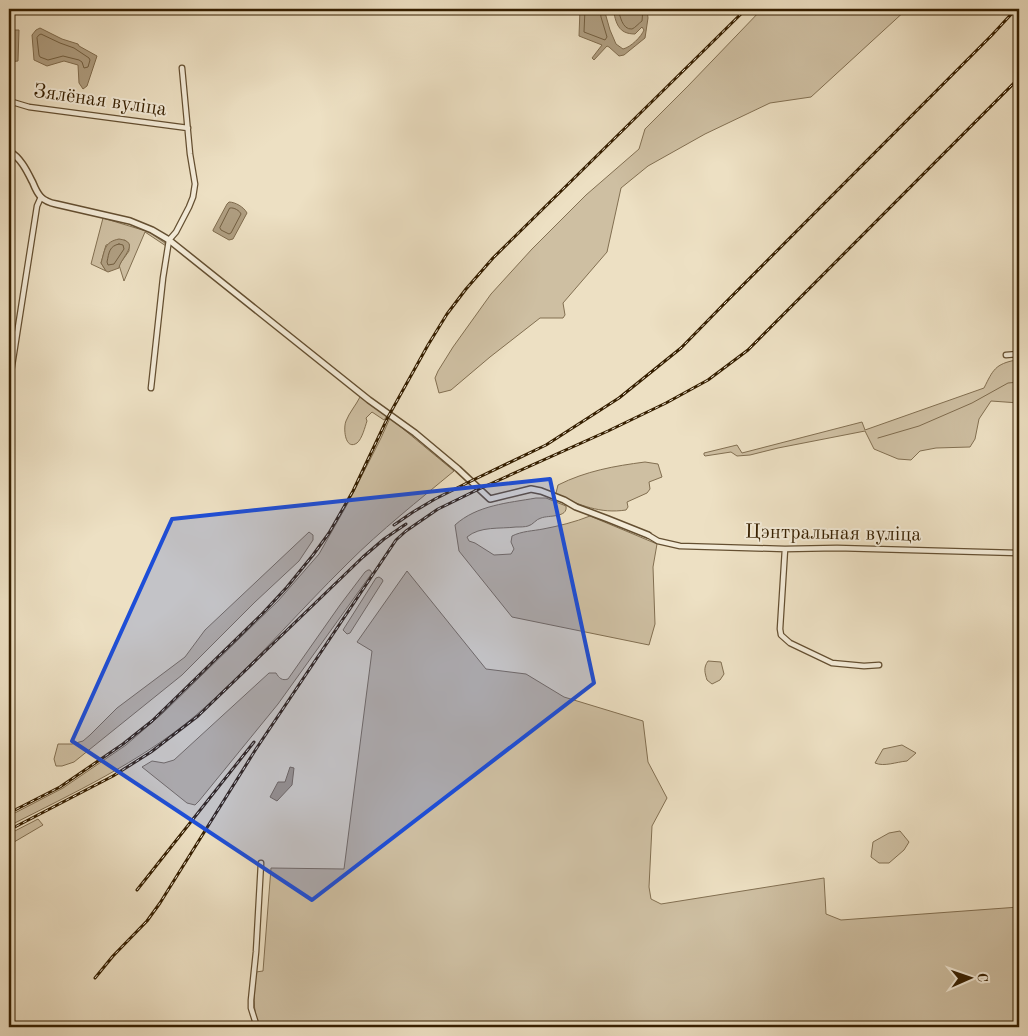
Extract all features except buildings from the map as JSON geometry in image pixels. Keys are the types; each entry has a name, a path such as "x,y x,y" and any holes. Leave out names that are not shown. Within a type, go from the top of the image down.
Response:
{"street":[{"path":"151,388 169,240 185,215 193,197 195,184 190,154 182,68"},
{"name":"Зялёная вуліца","path":"9,101 29,108 188,128"},
{"path":"9,151 22,163 41,197 56,204 130,221 169,240 369,400 415,433 490,499 531,489 536,490 648,535"},
{"path":"9,385 37,206 41,197"},
{"path":"1006,355 1019,354"},
{"name":"Цэнтральная вуліца","path":"648,535 680,546 1019,553"},
{"path":"785,549 781,635 790,643 832,663 864,666 879,665"},
{"path":"257,1027 251,1008 251,1000 261,863"}],"highlighted area":[{"path":"550,479 594,683 312,900 72,741 172,519"}],"shaded area":[{"path":"762,9 907,9 811,97 770,103 705,134 648,166 621,188 607,252 563,303 565,315 563,318 540,318 451,390 439,393 435,378 438,371 491,294 532,249 586,195 639,149 645,129"},
{"path":"103,218 149,232 165,243 166,246 145,232 124,281 119,265 129,251 129,244 125,240 106,245 101,263 106,271 91,264"},
{"path":"1019,360 1019,403 991,401 979,419 975,439 970,447 936,448 920,451 911,460 898,459 874,449 865,431 750,455 737,456 731,452 704,455 704,453 737,445 742,453 862,422 865,430 984,388 999,366"},
{"path":"360,397 387,416 384,420 372,412 366,418 367,421 360,439 353,445 347,441 345,424"},
{"path":"390,418 454,471 361,551 235,679 174,733 105,776 9,826 9,816 63,788 126,745 163,713 278,601 319,554 348,503"},
{"path":"645,462 658,464 662,477 649,482 650,489 647,493 627,502 628,507 626,510 607,511 590,508 556,493 558,485 579,476 611,467"},
{"path":"546,498 566,506 566,510 564,513 544,517 527,526 478,531 467,537 469,541 494,555 511,554 514,549 511,542 512,536 561,525 590,516 657,544 653,567 655,624 649,645 512,617 459,551 455,525 464,518 493,506"},
{"path":"309,532 313,535 313,540 299,561 182,675 74,762 56,766 54,759 58,744 72,744 83,741 117,708 185,657 205,630"},
{"path":"368,570 372,573 278,704 195,805 187,803 142,767 152,761 164,763 174,760 269,673 276,673 284,680 288,679 340,605"},
{"path":"407,571 486,669 526,674 564,697 643,721 648,762 667,798 652,826 649,887 651,899 661,904 824,878 826,914 841,920 1019,907 1019,1027 260,1027 255,1014 254,993 256,972 263,971 271,868 344,869 372,651 357,642"},
{"path":"379,577 383,581 350,633 347,634 343,630 376,578"},
{"path":"708,661 721,662 724,674 720,680 712,684 707,680 705,673 705,666"},
{"path":"902,745 916,753 907,761 886,764 875,763 883,749"},
{"path":"38,819 43,825 9,845 9,834"},
{"path":"900,831 909,842 904,850 889,863 879,863 871,857 873,842 889,833"}],"water":[{"path":"580,9 604,9 616,44 623,49 641,36 644,30 642,27 635,34 629,34 621,30 613,9 647,9 648,18 645,38 624,55 619,56 607,46 594,60 592,58 602,45 579,36"},
{"path":"40,28 62,39 78,44 97,56 87,86 83,89 79,83 78,65 64,61 47,66 34,60 32,35"},
{"path":"9,30 19,30 18,61 9,62"},
{"path":"229,202 239,205 247,213 233,239 229,240 213,230"},
{"path":"119,239 129,243 128,251 119,268 108,272 101,263 104,250 110,242"},
{"path":"290,767 294,768 292,785 277,801 270,797 278,782 285,782"}],"waterway":[{"path":"878,438 919,426 972,403 1008,383 1019,382"}],"railway":[{"path":"9,813 60,787 123,744 152,721 262,614 287,587 329,533 353,491 388,417 428,345 447,314 466,289 493,258 746,9"},
{"path":"394,525 435,499 546,445 619,398 681,348 1016,9"},
{"path":"95,978 113,956 147,921 160,903 256,749 396,540 438,509 608,431 708,380 748,350 1019,78"},
{"path":"9,830 113,776 151,752 198,716 363,557 406,524"},
{"path":"137,890 254,742"}]}
